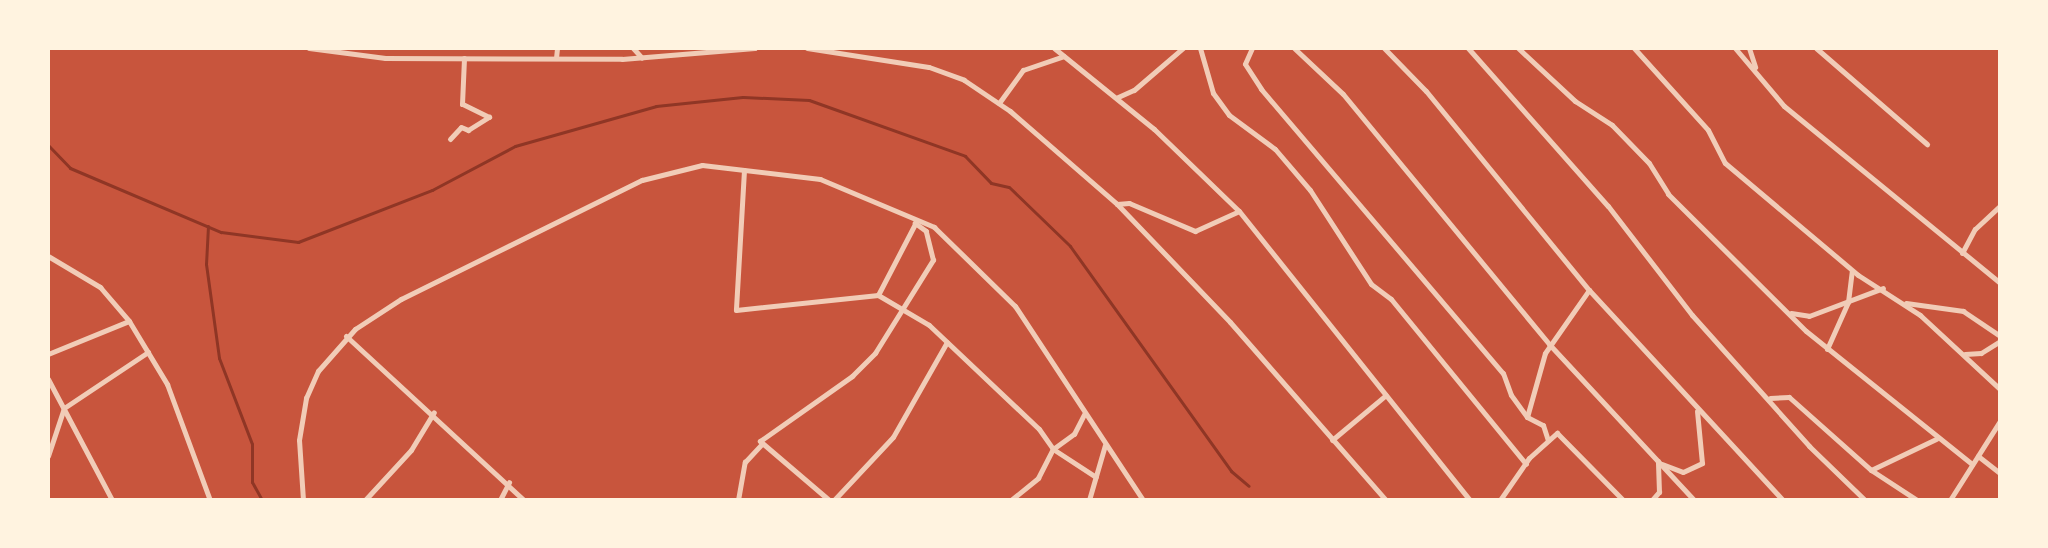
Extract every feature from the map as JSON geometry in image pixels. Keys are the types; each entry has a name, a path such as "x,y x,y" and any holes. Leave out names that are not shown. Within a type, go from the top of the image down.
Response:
{"street":[{"path":"309,48 464,58 642,58 755,48"},
{"path":"556,58 558,48"},
{"path":"633,48 642,58"},
{"path":"807,48 929,67 964,80 999,103 1117,204 1230,322 1386,500"},
{"path":"866,56 869,48"},
{"path":"1054,48 1118,97 1239,211 1470,500"},
{"path":"1118,97 1134,90 1183,48"},
{"path":"1200,48 1213,93 1229,115 1275,148 1310,190 1371,284 1391,299 1526,464"},
{"path":"1252,48 1245,64 1261,89 1503,373 1527,417 1544,425 1548,440"},
{"path":"1294,48 1343,93 1549,344 1694,500"},
{"path":"1384,48 1439,106 1589,290 1697,411 1783,500"},
{"path":"1468,48 1608,206 1692,315 1770,398 1809,446 1866,500"},
{"path":"1518,48 1575,101 1611,125 1650,164 1668,194 1827,349 1936,439 1972,464"},
{"path":"1634,48 1708,130 1725,163 1852,271 1905,303 1965,354 2000,389"},
{"path":"1735,48 1755,68 1784,106 2000,283"},
{"path":"1749,48 1755,68"},
{"path":"1816,48 1927,144"},
{"path":"999,103 1023,70 1064,56"},
{"path":"450,139 461,127 468,130 489,117 462,104 464,58"},
{"path":"303,500 299,440 306,398 318,371 346,336 401,298 642,180 702,165 820,179 916,220 996,283 1143,500"},
{"path":"744,170 736,310 878,295 905,309 947,342 1053,449 1096,477"},
{"path":"1117,204 1129,203 1196,231 1239,211"},
{"path":"1962,253 2000,206"},
{"path":"878,295 916,220"},
{"path":"829,500 760,440 865,365 905,309 933,260 926,231 916,220"},
{"path":"48,256 100,287 129,321 175,401 210,500"},
{"path":"1827,349 1848,302 1852,271"},
{"path":"1790,313 1809,315 1883,288"},
{"path":"1527,417 1549,344 1589,290"},
{"path":"1905,303 1963,311 2000,336"},
{"path":"48,354 129,321"},
{"path":"346,336 434,412 509,482 524,500"},
{"path":"1965,354 1982,353 2000,340"},
{"path":"834,500 893,437 947,342"},
{"path":"48,456 64,408 148,352"},
{"path":"48,378 112,500"},
{"path":"1332,440 1386,395"},
{"path":"1770,398 1789,397 1871,470 1917,500"},
{"path":"1659,463 1683,472 1702,463 1697,411"},
{"path":"365,500 411,450 434,412"},
{"path":"1011,500 1038,478 1053,449 1074,434 1084,414"},
{"path":"1950,500 2000,421"},
{"path":"1500,500 1526,464 1548,440 1560,434 1623,500"},
{"path":"1871,470 1936,439"},
{"path":"738,500 745,462 762,444"},
{"path":"1089,500 1105,445"},
{"path":"1978,456 2000,473"},
{"path":"1652,500 1659,492 1659,463"},
{"path":"500,500 509,482"}],"waterway":[{"path":"48,145 70,168 221,232 298,242 432,190 515,146 656,106 743,97 809,100 965,156 991,183 1009,187 1070,246 1231,471 1249,486"},
{"path":"208,226 206,264 219,358 252,444 252,482 262,500"}]}
